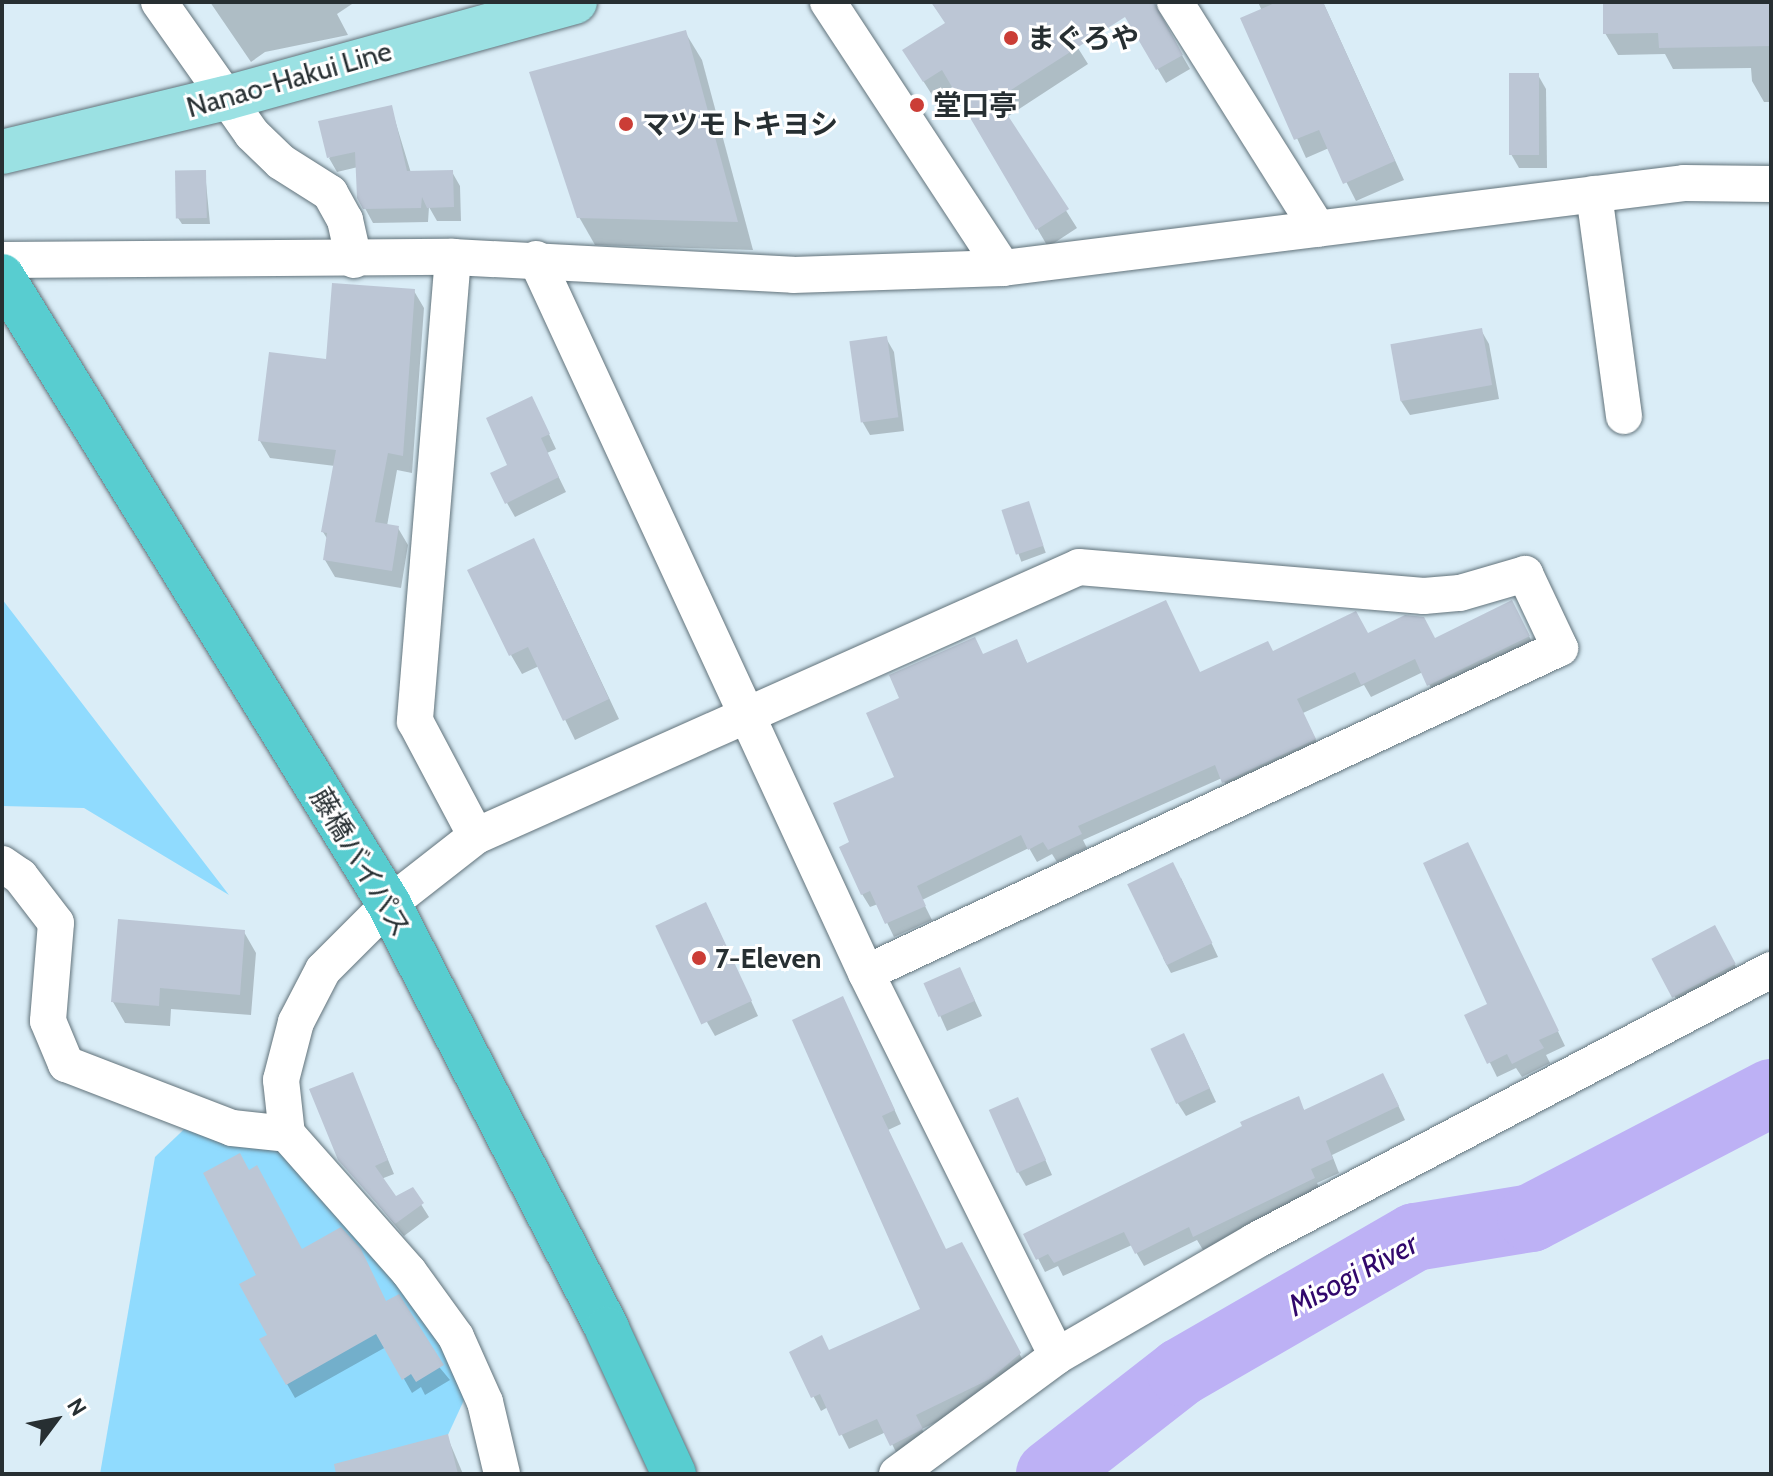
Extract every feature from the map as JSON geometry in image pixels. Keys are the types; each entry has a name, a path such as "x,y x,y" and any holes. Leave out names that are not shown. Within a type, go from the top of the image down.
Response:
{"highway":[{"name":"藤橋バイパス","path":"2,276 389,904 607,1329 674,1474"}],"main road":[{"name":"Nanao-Hakui Line","path":"2,152 226,98 575,2"}],"street":[{"path":"159,2 252,134 281,162 330,193 345,220 354,260"},
{"path":"828,2 1003,268"},
{"path":"1175,2 1318,229"},
{"path":"2,260 453,257 793,275 1003,268 1684,183 1771,184"},
{"path":"1594,194 1624,416"},
{"path":"453,257 415,721 476,836"},
{"path":"536,259 866,973 1057,1356"},
{"path":"502,1474 485,1402 456,1337 409,1272 287,1134 281,1080 296,1022 323,970 389,904 476,836 748,718 1079,567 1424,596 1460,593 1525,574 1560,648 866,973"},
{"path":"2,864 20,876 56,923 48,1021 66,1064 232,1128 287,1134"},
{"path":"897,1474 1057,1356 1255,1241 1771,970"}],"shaded area":[{"path":"2,599 229,895 84,808 2,806"},
{"path":"200,1114 261,1131 440,1310 464,1400 435,1463 425,1474 100,1474 155,1157"}],"building":[{"path":"931,2 1154,2 1183,55 1156,70 1125,17 997,99 1069,209 1036,230 942,70 923,82 902,50 945,23"},
{"path":"1277,2 1323,2 1395,161 1343,184 1319,130 1294,140 1240,18"},
{"path":"1603,2 1771,2 1771,46 1659,48 1658,33 1603,34"},
{"path":"686,30 738,222 577,218 529,72"},
{"path":"1509,73 1539,73 1539,155 1509,155"},
{"path":"392,105 407,171 453,170 454,207 427,208 422,197 421,208 363,209 357,198 355,152 327,158 318,121"},
{"path":"206,170 207,218 176,219 175,171"},
{"path":"332,283 415,289 403,456 388,453 375,522 399,526 392,571 323,560 327,533 321,532 336,450 258,441 269,352 326,359"},
{"path":"1482,328 1492,385 1400,401 1390,344"},
{"path":"887,336 898,417 861,422 849,341"},
{"path":"532,396 550,434 541,438 559,477 505,504 490,473 507,465 486,418"},
{"path":"1029,501 1044,546 1016,555 1001,510"},
{"path":"534,538 609,699 563,721 528,647 509,656 467,570"},
{"path":"1166,600 1200,672 1268,641 1273,651 1356,611 1368,633 1405,615 1424,617 1435,638 1512,600 1530,636 1427,686 1415,659 1361,685 1355,672 1297,699 1316,739 1222,783 1215,765 1078,826 1082,834 1048,850 1043,842 1028,850 1021,835 917,886 926,906 885,924 870,891 861,895 839,847 849,842 833,803 894,777 866,713 899,698 889,675 975,637 983,654 1017,639 1027,663"},
{"path":"1468,842 1559,1031 1539,1040 1544,1048 1512,1064 1507,1054 1487,1064 1464,1015 1487,1004 1423,863"},
{"path":"1173,862 1212,943 1167,965 1127,884"},
{"path":"706,902 752,1001 701,1024 655,926"},
{"path":"118,919 245,930 240,995 160,988 159,1006 111,1002"},
{"path":"1715,925 1736,964 1672,998 1651,959"},
{"path":"960,967 975,1001 939,1017 923,983"},
{"path":"843,996 895,1110 882,1116 946,1249 962,1242 1021,1353 990,1379 916,1415 923,1429 890,1446 877,1419 839,1436 820,1394 811,1398 789,1352 822,1335 829,1350 920,1309 792,1020"},
{"path":"1184,1033 1210,1088 1176,1104 1150,1049"},
{"path":"353,1072 388,1160 375,1166 396,1196 413,1187 424,1203 395,1224 338,1160 309,1089"},
{"path":"1383,1073 1399,1106 1326,1141 1333,1159 1311,1169 1315,1178 1193,1237 1189,1227 1135,1254 1124,1232 1054,1263 1048,1254 1036,1260 1023,1234 1242,1126 1240,1122 1299,1096 1304,1110"},
{"path":"1018,1097 1046,1160 1017,1173 989,1110"},
{"path":"240,1153 249,1170 257,1165 302,1249 341,1227 361,1249 386,1301 399,1294 444,1365 416,1382 411,1374 402,1380 376,1334 286,1385 259,1339 267,1335 239,1284 256,1275 203,1173"},
{"path":"448,1434 458,1474 336,1474 334,1464"}],"waterway":[{"name":"Misogi River","path":"1050,1474 1181,1372 1415,1237 1531,1218 1771,1093"}],"place":[{"name":"まぐろや","path":"1011,38"},
{"name":"堂口亭","path":"917,105"},
{"name":"マツモトキヨシ","path":"626,124"},
{"name":"7-Eleven","path":"699,958"}]}
